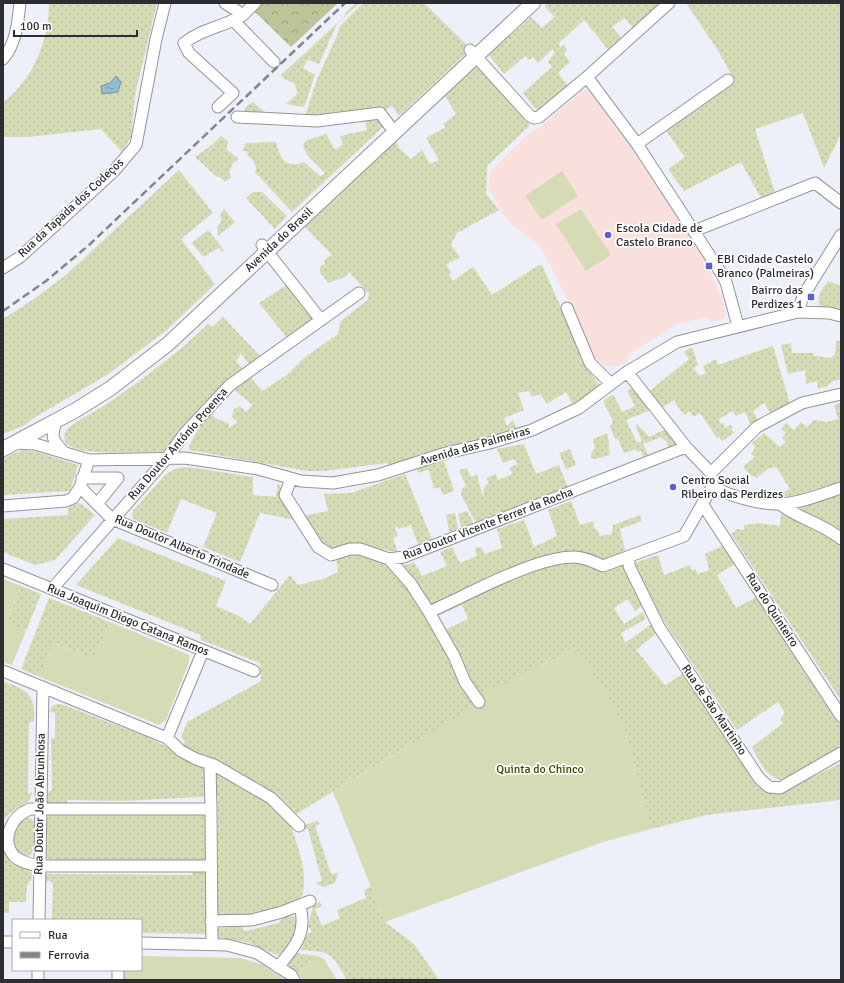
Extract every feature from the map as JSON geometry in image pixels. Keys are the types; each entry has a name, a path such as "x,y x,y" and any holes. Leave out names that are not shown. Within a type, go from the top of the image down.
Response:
{"main road":[{"name":"Avenida do Brasil","path":"32,435 163,338 264,248 472,53 520,3"},
{"name":"Avenida do Brasil","path":"7,444 32,435 111,388 168,344 389,125 472,53 533,3"}],"street":[{"path":"3,59 7,54 16,31 20,3"},
{"name":"Rua da Tapada dos Codeços","path":"3,268 20,257 114,171 136,145 156,39 165,3"},
{"path":"224,3 274,62"},
{"path":"218,107 233,93 189,53 184,43 194,35 238,18 255,3"},
{"path":"472,53 530,116 534,118 539,117 587,77 669,3"},
{"path":"587,77 637,144 726,282 738,326"},
{"path":"637,144 728,80"},
{"path":"237,117 317,121 380,113 389,125"},
{"path":"694,231 815,182 841,204"},
{"path":"798,312 803,296 841,235"},
{"path":"264,248 322,320"},
{"name":"Rua Doutor António Proença","path":"52,589 166,458 185,433 230,385 359,294"},
{"path":"567,308 590,363 611,384"},
{"name":"Avenida das Palmeiras","path":"32,435 65,453 89,460 185,458 258,469 291,479 333,483 378,475 446,453 490,443 532,430 579,408 626,372 677,342 798,312 829,313 841,316"},
{"path":"429,612 530,567 555,559 575,557 591,560 603,566 684,536 712,487 711,473 686,447 626,372"},
{"path":"711,473 757,427 802,404 841,394"},
{"path":"54,442 52,432 56,421"},
{"path":"32,435 42,435 54,442"},
{"name":"Avenida das Palmeiras","path":"54,442 65,453"},
{"name":"Rua Doutor Vicente Ferrer da Rocha","path":"291,479 285,495 318,547 331,555 350,549 360,549 389,559 404,557 686,447"},
{"path":"3,506 66,501 73,498 81,483 89,460"},
{"path":"81,483 118,478 97,504"},
{"name":"Rua Doutor Alberto Trindade","path":"81,483 97,504 112,519 272,585"},
{"path":"712,487 733,497 780,504 801,501 841,488"},
{"path":"780,504 792,514 811,520 841,539"},
{"name":"Rua do Quinteiro","path":"703,505 841,716"},
{"name":"Rua de São Martinho","path":"629,557 629,566 659,627 759,778 769,787 780,788 841,753"},
{"path":"389,559 411,584 429,612 454,656 465,682 479,702"},
{"name":"Rua Joaquim Diogo Catana Ramos","path":"3,570 254,671"},
{"path":"167,738 202,651"},
{"path":"3,671 167,738 182,751 196,759 210,764 271,798 299,826"},
{"name":"Rua Doutor João Abrunhosa","path":"39,919 43,687"},
{"path":"210,764 212,944"},
{"path":"210,866 39,866 21,861 14,856 6,846 6,831 20,812 30,809 211,810"},
{"path":"211,921 252,920 282,912 305,903 302,930 294,948 278,966"},
{"path":"142,943 227,945 257,953 291,975 294,980"}],"shaded area":[{"name":"Escola Cidade de Castelo Branco","path":"583,90 588,90 648,170 703,256 722,297 726,314 724,319 711,322 706,317 676,325 627,355 628,362 613,367 603,364 595,358 572,308 540,246 513,225 503,214 488,188 491,171 531,131 539,128"}],"green space":[{"path":"49,3 157,3 135,95 131,137 122,152 101,129 28,137 3,137 3,103 23,83 37,58 46,31"},
{"path":"261,3 338,3 291,47 253,10"},
{"path":"356,3 360,3 337,24 319,64 308,60 303,68 315,75 304,107 286,104 298,93 294,83 284,79 281,75 346,15 345,13"},
{"path":"363,3 424,3 466,44 465,54 399,116 392,106 380,113 304,120 316,82 338,33 339,27"},
{"path":"546,3 667,3 635,30 625,18 612,27 623,40 611,53 584,20 558,44 561,47 564,44 567,50 564,54 570,62 558,73 569,87 539,113 523,93 552,67 548,62 555,52 553,49 538,63 533,57 529,60 525,56 504,74 489,55 531,17 542,28 555,17 545,7"},
{"path":"686,3 841,3 841,134 824,168 803,113 755,129 775,193 761,198 741,162 684,191 668,169 685,157 666,131 714,98 733,78 719,52"},
{"path":"476,66 530,125 487,166 486,194 499,210 457,233 451,245 460,257 446,265 451,272 449,275 453,281 473,267 492,295 539,265 542,265 572,332 582,362 601,387 573,405 566,392 547,404 540,394 532,397 529,391 518,393 524,410 504,418 507,426 513,420 517,430 393,467 387,463 324,471 307,471 189,450 194,436 212,413 215,418 229,424 229,428 238,422 232,417 234,409 240,406 246,412 253,405 234,390 251,378 262,391 287,375 305,357 338,334 340,323 343,319 368,300 369,294 349,272 345,277 328,283 320,272 320,267 325,264 324,260 332,255 305,227 396,140 399,148 411,159 422,150 430,164 439,160 426,138 446,127 443,124 456,114 445,96"},
{"path":"253,102 266,114 248,114 244,108"},
{"path":"365,120 381,120 384,126 292,212 255,172 256,168 253,160 248,156 247,151 242,151 246,143 276,142 279,153 284,161 292,164 304,162 320,176 325,173 307,155 303,146 305,141 326,134 335,150 343,144 340,136 367,130"},
{"path":"221,136 228,141 226,149 238,158 237,162 234,161 229,172 231,178 225,182 220,177 217,177 195,157"},
{"path":"179,170 213,213 181,239 215,284 167,330 107,375 37,416 23,426 3,434 3,319 34,299 66,275"},
{"path":"562,171 578,196 542,220 525,196"},
{"path":"253,192 262,192 287,216 275,229 246,198"},
{"path":"224,209 235,222 218,236 217,228 222,220 220,216"},
{"path":"581,209 611,255 586,271 556,224"},
{"path":"208,230 224,250 222,252 219,248 203,257 192,243"},
{"path":"828,281 841,286 841,314 821,309 819,305 820,294"},
{"path":"288,284 316,319 288,339 259,303"},
{"path":"223,317 262,358 251,367 241,353 236,361 245,372 172,451 132,453 98,452 71,447 65,441 64,437 66,431 70,427 134,385 160,366 208,324 213,327"},
{"path":"836,341 841,341 841,383 840,380 834,381 828,386 818,389 817,381 806,384 805,370 788,374 781,345 791,343 792,353 813,353 814,356 831,358 835,354"},
{"path":"773,346 791,407 772,415 764,403 753,411 759,422 752,428 745,412 736,416 732,411 718,420 721,424 723,423 725,428 731,425 733,428 731,429 734,433 722,441 719,437 717,438 700,413 694,417 689,411 685,415 674,400 661,408 647,393 689,359 684,352 692,347 698,365 693,368 700,376 706,373 703,366 716,359 718,365"},
{"path":"633,388 651,410 626,420 637,442 642,442 636,426 637,424 649,437 666,429 674,442 679,444 669,454 667,442 661,437 646,443 643,442 649,458 645,460 641,451 637,452 636,449 624,453 618,439 615,439 610,427 613,421 603,401 613,394 622,412 635,406 627,391"},
{"path":"841,402 841,537 779,501 782,493 790,489 776,467 767,469 757,478 750,475 743,467 755,457 751,454 755,448 752,443 764,433 780,447 786,442 782,438 786,433 781,429 786,423 794,430 801,422 807,427 814,420 827,422 838,419 834,406"},
{"path":"607,433 610,455 596,459 591,458 591,453 595,449 593,439"},
{"path":"524,444 536,474 559,465 569,490 493,519 491,515 489,515 490,520 477,525 461,495 462,488 466,486 459,470 467,468 471,477 477,474 483,498 484,488 489,483 486,478 496,474 498,480 513,474 509,468 518,464 514,459 503,463 497,449"},
{"path":"570,449 576,465 566,469 559,453"},
{"path":"22,450 34,451 78,465 70,491 3,495 3,458"},
{"path":"444,461 454,491 443,495 440,487 434,489 429,470 418,473 416,468"},
{"path":"188,467 253,477 253,495 276,497 278,483 300,521 260,513 240,562 203,547 217,513 181,499 167,533 135,520 132,516 133,511 166,474 177,468"},
{"path":"405,474 433,542 419,547 411,525 399,529 397,526 395,527 398,536 393,538 398,553 383,549 381,553 332,552 328,550 303,516 328,511 324,494 351,493"},
{"path":"571,501 580,525 593,521 595,530 598,530 599,536 612,534 613,525 640,515 642,521 620,529 626,554 647,603 635,611 628,599 614,608 624,624 643,612 646,619 621,633 625,643 653,623 657,633 636,650 665,685 688,671 769,787 789,789 841,763 841,800 706,815 651,829 626,734 612,702 575,647 558,659 543,664 481,708 413,743 289,819 303,867 304,886 302,896 282,907 263,913 221,918 218,913 218,796 122,801 67,800 67,807 46,804 46,796 52,789 51,738 55,739 55,713 49,711 53,705 60,704 72,708 150,738 178,753 185,742 181,737 187,722 261,681 260,663 201,640 200,635 76,585 118,538 226,581 216,606 239,616 250,624 290,575 298,585 323,579 338,572 336,557 356,551 382,561 394,569 414,562 422,576 447,566 440,552 452,547 460,563 477,556 475,548 481,547 485,554 502,548 497,529 524,520 534,547 557,536 548,510","holes":["462,605 468,619 441,632 433,618"]},
{"path":"80,503 95,515 55,560 35,565 3,552 3,519 68,515 68,508"},
{"path":"467,511 475,526 462,531 458,514"},
{"path":"789,512 841,542 841,700 731,534 737,529 744,530 744,525 759,523 780,526 781,513"},
{"path":"455,513 459,533 450,535 446,515"},
{"path":"725,545 737,563 717,575 736,608 758,596 805,673 841,722 841,748 780,780 770,775 766,771 752,747 783,723 780,720 785,713 778,702 737,730 649,599 634,563 658,555 664,575 690,565 691,570 695,569 698,574 709,570 705,554"},
{"path":"3,579 21,586 6,623 26,631 12,665 3,662"},
{"path":"21,586 41,594 26,631 6,623"},
{"path":"49,598 110,622 94,659 54,643 40,677 21,669"},
{"path":"110,622 189,655 189,662 166,720 159,725 40,677 53,643 94,659"},
{"name":"Quinta do Chinco","path":"576,647 612,702 626,734 651,829 603,842 385,922 333,792 479,703 487,691 512,680 533,668 558,659"},
{"path":"3,681 18,687 28,694 33,704 34,721 29,723 28,794 32,792 31,797 25,804 10,813 3,822"},
{"path":"48,815 206,815 207,862 55,862 49,860 46,856"},
{"path":"25,817 34,821 34,851 27,857 18,852 14,846 14,828"},
{"path":"317,821 320,824 315,826 331,874 338,873 335,883 323,887 315,883 322,881 308,829 302,831 305,825"},
{"path":"4,852 12,863 33,873 31,880 27,885 26,902 9,902 9,913 3,913"},
{"path":"192,870 205,870 207,872 209,934 142,933 142,919 52,919 53,884 49,880 46,883 45,874 193,875"},
{"path":"371,887 385,922 414,944 439,980 347,980 338,964 330,956 325,953 301,950 307,934 311,933 311,929 308,927 313,905 320,902 322,906 315,909 322,926 340,918 337,910 366,898 364,890"},
{"path":"292,915 296,920 296,930 288,945 280,954 277,955 247,942 218,938 216,930 219,928 242,926 243,930 246,931 279,923 283,916"},
{"path":"294,953 318,956 297,973 287,964"},
{"path":"142,956 240,958 263,965 285,980 124,980 124,971 142,971"},
{"path":"318,956 324,959 337,980 303,980 297,973"}],"water":[{"path":"116,76 121,82 118,92 102,94 101,86 110,83"}],"railway":[{"path":"3,311 46,281 89,245 345,3"}],"place":[{"name":"Escola Cidade de Castelo Branco","path":"608,235"},
{"name":"EBI Cidade Castelo Branco (Palmeiras)","path":"709,266"},
{"name":"Bairro das Perdizes 1","path":"811,297"},
{"name":"Centro Social Ribeiro das Perdizes","path":"673,487"}]}
